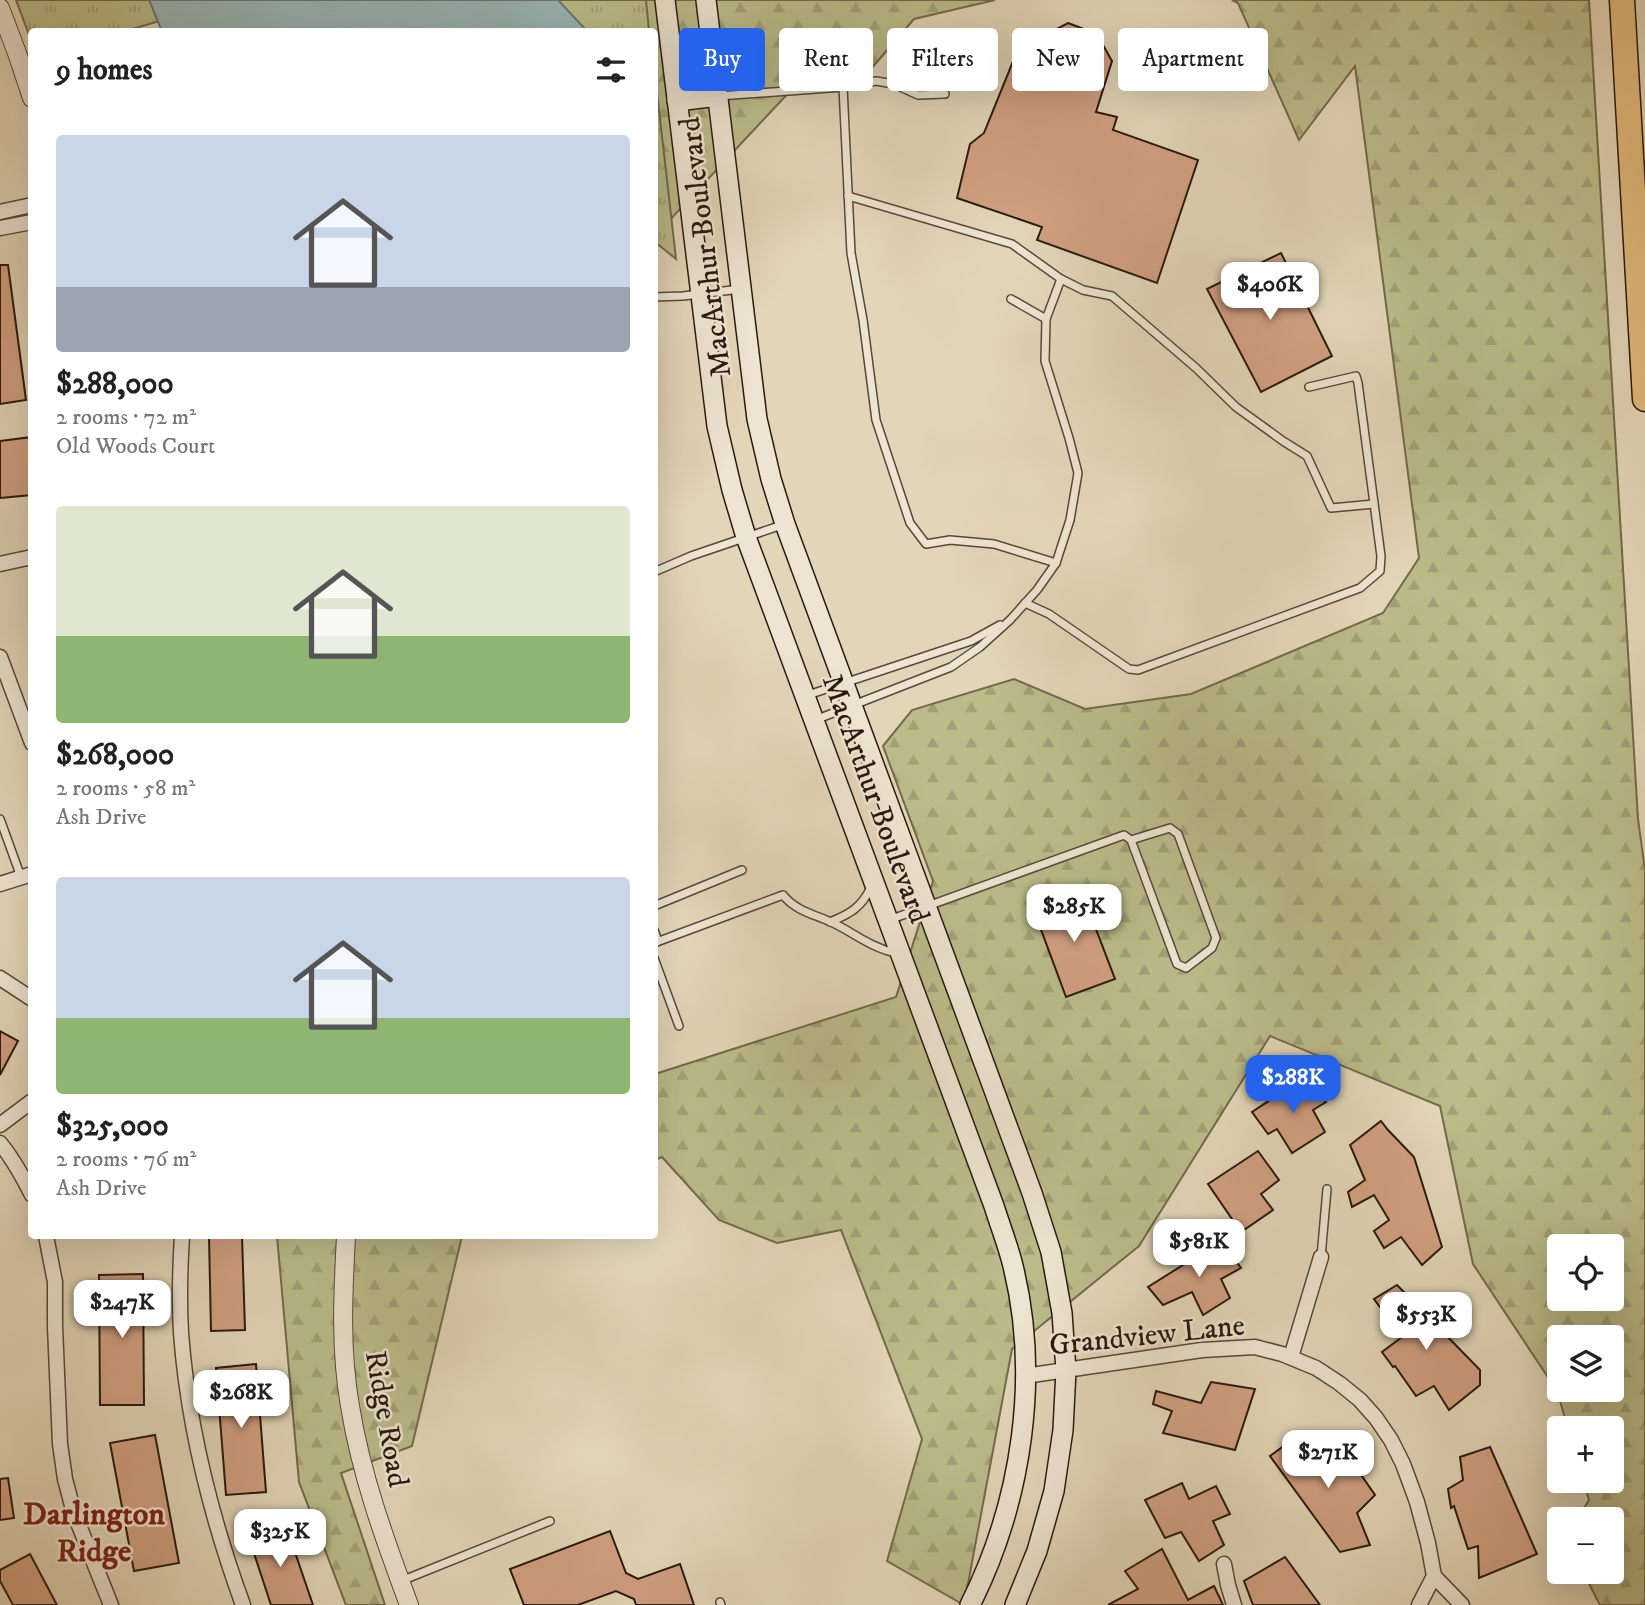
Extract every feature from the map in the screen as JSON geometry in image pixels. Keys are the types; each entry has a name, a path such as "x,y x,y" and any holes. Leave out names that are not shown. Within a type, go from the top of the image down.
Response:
{"highway":[{"path":"1622,0 1645,399"}],"main road":[{"name":"MacArthur Boulevard","path":"665,0 717,426 732,490 746,537 994,1206 1012,1262 1022,1321 1025,1376 1022,1431 1014,1482 998,1538 970,1605"},
{"name":"MacArthur Boulevard","path":"706,0 757,419 771,479 785,524 1027,1180 1051,1252 1062,1313 1066,1370 1063,1430 1054,1491 1037,1551 1015,1605"},
{"path":"677,101 718,96"}],"street":[{"path":"0,8 28,86"},
{"path":"0,212 28,206"},
{"path":"0,228 28,223"},
{"path":"0,564 28,558"},
{"path":"0,657 28,732"},
{"path":"0,884 27,875"},
{"path":"0,978 28,996"},
{"path":"0,1125 28,1104"},
{"path":"0,1143 28,1187"},
{"path":"47,1239 55,1282 59,1431 65,1479 74,1513 111,1605"},
{"path":"182,1239 181,1331 195,1441 209,1500 243,1605"},
{"name":"Ridge Road","path":"346,1239 344,1350 349,1404 373,1505 409,1605"},
{"path":"1291,1357 1321,1257"},
{"name":"Grandview Lane","path":"1025,1376 1202,1350 1255,1348 1291,1357 1316,1368 1339,1382 1368,1409 1391,1440 1417,1502 1434,1576"},
{"path":"1224,1564 1234,1605"},
{"path":"1419,1605 1434,1576 1462,1605"}],"lane":[{"path":"873,82 894,84 918,95 945,94"},
{"path":"718,96 787,91"},
{"path":"843,91 851,253 876,419 910,523 926,544 950,540 994,544 1056,563"},
{"path":"848,196 1012,244 1061,279 1083,290 1112,296 1196,368 1236,407 1307,456 1331,508 1374,504"},
{"path":"814,720 951,667 980,647 1010,620 1056,563 1070,520 1078,473 1045,361 1046,320 1061,279"},
{"path":"658,297 741,289"},
{"path":"1011,299 1046,320"},
{"path":"1025,603 1049,614 1129,669 1138,670 1360,587 1380,571 1381,556 1358,383 1356,376 1309,387"},
{"path":"658,570 691,556 785,524"},
{"path":"805,696 971,641 1010,620"},
{"path":"0,819 27,875"},
{"path":"888,920 1124,835 1131,840 1177,964 1186,968 1212,948 1216,938 1178,834 1170,828 1131,840"},
{"path":"658,904 742,870"},
{"path":"830,922 851,913 867,896 873,881"},
{"path":"658,942 783,895 789,903 811,916 830,922 872,945 900,954"},
{"path":"658,969 679,1026"},
{"path":"1321,1257 1327,1189"},
{"path":"400,1581 550,1521"}],"green space":[{"path":"16,0 646,0 649,28 344,28 179,15 136,28 28,28 28,32"},
{"path":"558,0 995,0 914,19 906,28 887,28 887,50 873,67 873,28 779,28 779,91 790,91 668,222 658,222 658,28 584,28"},
{"path":"1232,0 1589,0 1638,819 1645,870 1645,1605 1600,1605 1589,1584 1624,1584 1624,1507 1585,1507 1589,1500 1587,1493 1624,1493 1624,1416 1564,1416 1560,1402 1624,1402 1624,1325 1547,1325 1547,1376 1473,1264 1440,1106 1270,1036 1139,1246 1012,1349 964,1605 887,1561 922,1439 841,1230 777,1243 719,1220 662,1157 658,1159 658,1073 896,997 933,881 883,746 912,710 1014,679 1085,709 1191,694 1383,613 1419,558 1355,66 1299,140 1268,70 1268,28 1249,28 1238,3"},
{"path":"658,101 676,259 658,244"},
{"path":"277,1239 461,1239 412,1446 341,1473 385,1605 346,1605 299,1482"}],"water":[{"path":"149,0 558,0 584,28 161,28"}],"building":[{"path":"1068,23 1081,28 1058,28"},
{"path":"1104,47 1112,61 1104,86"},
{"path":"1012,64 1012,91 1103,91 1096,112 1117,117 1113,130 1198,160 1157,283 1037,240 1042,227 957,198 970,144 984,133"},
{"path":"1281,253 1332,356 1261,392 1207,289"},
{"path":"0,265 8,265 26,400 0,404"},
{"path":"28,438 28,495 0,498 0,441"},
{"path":"1081,890 1115,979 1066,997 1033,908"},
{"path":"0,1031 18,1041 0,1075"},
{"path":"1305,1077 1326,1102 1313,1110 1325,1132 1292,1153 1277,1129 1268,1134 1252,1112"},
{"path":"1381,1121 1414,1157 1442,1247 1422,1265 1401,1237 1384,1248 1374,1231 1389,1220 1374,1195 1352,1207 1348,1192 1365,1180 1350,1145"},
{"path":"1258,1151 1279,1180 1261,1194 1273,1210 1241,1232 1208,1184"},
{"path":"209,1239 242,1239 245,1330 211,1331"},
{"path":"1221,1241 1241,1268 1221,1279 1230,1298 1203,1315 1192,1292 1163,1305 1148,1287"},
{"path":"143,1274 144,1405 100,1405 99,1275"},
{"path":"1397,1285 1480,1370 1480,1385 1449,1410 1434,1386 1416,1396 1382,1352 1402,1337 1374,1299"},
{"path":"256,1364 266,1492 226,1495 216,1368"},
{"path":"1211,1382 1255,1389 1235,1450 1163,1433 1172,1411 1153,1404 1156,1391 1201,1403"},
{"path":"155,1435 179,1563 134,1571 110,1443"},
{"path":"1299,1435 1317,1456 1339,1443 1375,1495 1357,1513 1370,1545 1340,1552 1270,1456"},
{"path":"1490,1447 1537,1554 1479,1578 1478,1546 1468,1549 1454,1506 1451,1508 1448,1489 1463,1480 1460,1457"},
{"path":"8,1478 14,1518 0,1520 0,1479"},
{"path":"1182,1483 1189,1499 1216,1486 1230,1514 1213,1521 1224,1545 1199,1561 1181,1532 1165,1538 1145,1500"},
{"path":"286,1526 313,1605 271,1605 249,1538"},
{"path":"610,1531 626,1573 638,1579 680,1564 694,1605 636,1605 634,1599 616,1591 578,1605 524,1605 510,1569"},
{"path":"1162,1549 1188,1600 1214,1586 1223,1605 1108,1605 1138,1589 1125,1571"},
{"path":"30,1554 57,1605 13,1605 0,1581 0,1570"},
{"path":"1285,1557 1320,1605 1253,1605 1244,1581"}],"district":[{"name":"Darlington Ridge","path":"94,1534"}]}
